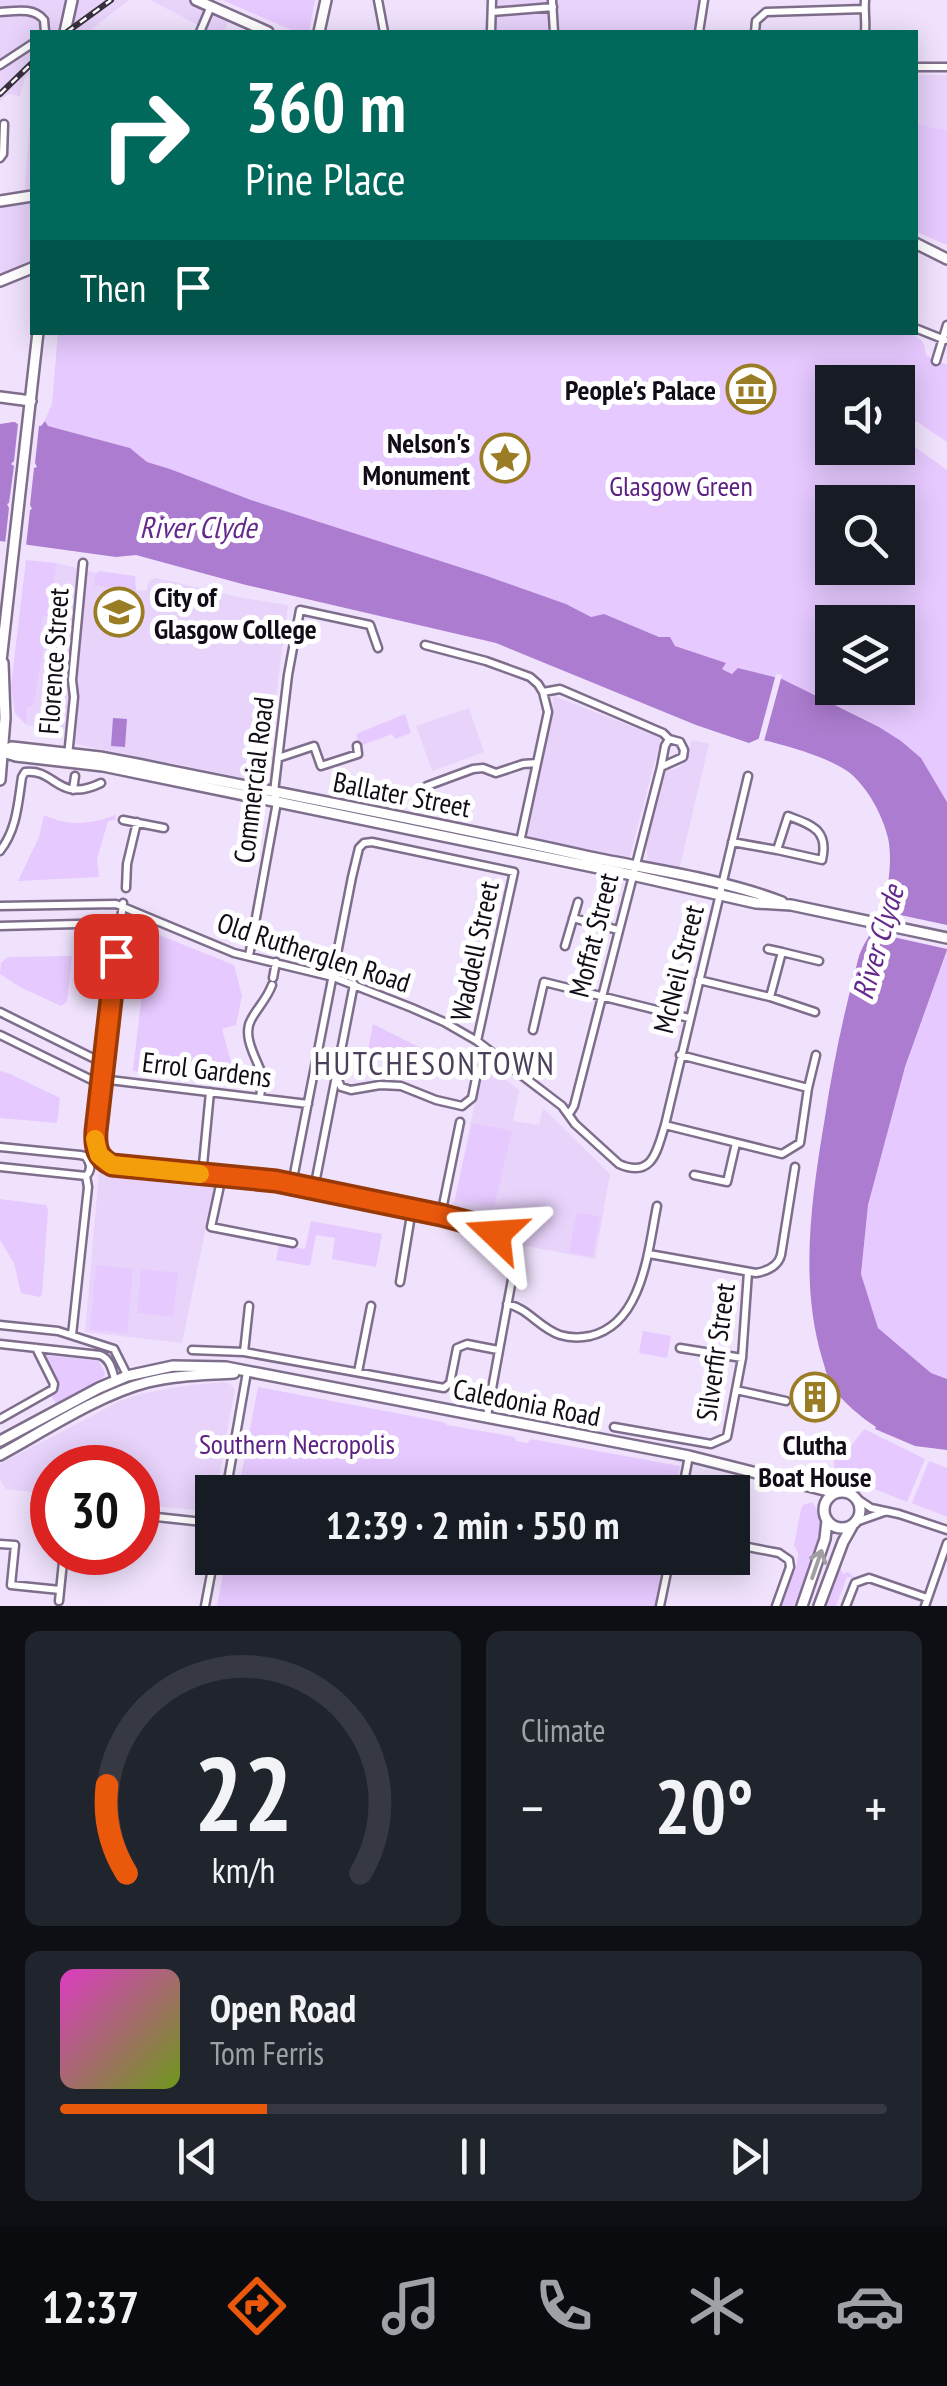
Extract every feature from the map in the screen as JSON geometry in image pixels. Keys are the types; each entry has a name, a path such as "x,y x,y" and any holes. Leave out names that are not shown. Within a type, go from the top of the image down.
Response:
{"main road":[{"path":"65,30 72,0"},
{"path":"196,0 264,30"},
{"path":"320,30 326,0"},
{"path":"0,201 30,196"},
{"path":"918,244 947,259"},
{"path":"1,277 30,269"},
{"path":"0,670 38,335"},
{"path":"0,397 32,401"},
{"path":"0,780 5,718 2,656"},
{"name":"Ballater Street","path":"1,751 16,756 68,757 275,797 633,870 720,889 756,902 862,918 947,938"},
{"name":"Caledonia Road","path":"0,1441 115,1380 173,1366 202,1364 688,1456 836,1493"},
{"name":"Caledonia Road","path":"0,1454 132,1387 175,1377 247,1372"},
{"path":"798,1483 836,1527 855,1523"},
{"path":"802,1606 825,1538 827,1500 836,1493 848,1493 856,1498 860,1511 843,1542 820,1606"}],"street":[{"path":"378,0 384,30"},
{"path":"491,30 492,0"},
{"path":"699,30 704,0"},
{"path":"492,12 552,4 554,30"},
{"path":"756,30 756,20 766,12 865,4 865,30"},
{"path":"201,30 211,6"},
{"path":"0,12 38,14 44,20 45,30"},
{"path":"0,65 30,45"},
{"path":"918,67 947,66"},
{"path":"0,158 2,124 14,125"},
{"path":"936,362 947,325"},
{"path":"918,329 944,340"},
{"name":"Florence Street","path":"68,757 83,564"},
{"name":"Commercial Road","path":"250,956 300,610 370,625 378,648"},
{"path":"425,644 530,677 543,692 548,712 519,846"},
{"path":"543,692 560,689 669,740"},
{"name":"Moffat Street","path":"569,1114 665,746 669,740 680,742 682,757 662,767"},
{"path":"278,758 314,746 321,766 358,754 357,746"},
{"path":"427,786 473,769 496,773 537,762"},
{"path":"0,851 10,838 25,772 38,772 72,790 101,784"},
{"path":"72,790 75,776"},
{"name":"McNeil Street","path":"642,1167 654,1157 665,1125 748,776"},
{"path":"732,842 822,860 822,835 810,824 788,816 777,850"},
{"path":"123,820 164,828"},
{"path":"126,888 136,822"},
{"name":"Waddell Street","path":"333,977 355,863 364,843 514,872 477,1041"},
{"path":"564,946 578,902"},
{"path":"123,904 100,1081 95,1140 99,1155 112,1165 314,1188 486,1228 502,1240 514,1263 487,1416"},
{"name":"Old Rutherglen Road","path":"0,906 123,904 234,952 354,984 444,1022 477,1041 562,1106 619,1164 642,1167"},
{"path":"573,918 618,930"},
{"name":"Old Rutherglen Road","path":"0,926 160,922"},
{"path":"768,949 819,961"},
{"path":"770,997 782,952"},
{"path":"260,1098 262,1078 248,1031 268,994 276,962"},
{"path":"292,1184 333,977"},
{"path":"700,980 815,1012"},
{"path":"533,1030 544,982 689,1018"},
{"path":"314,1188 354,984"},
{"name":"Errol Gardens","path":"0,1012 103,1063"},
{"name":"Errol Gardens","path":"0,1035 100,1081 308,1104"},
{"path":"336,1075 341,1087 351,1090 401,1086 462,1106 472,1098 476,1073 492,1053"},
{"path":"680,1055 808,1088"},
{"path":"665,1125 782,1154 800,1143 816,1055"},
{"path":"202,1175 210,1092"},
{"path":"441,1215 460,1122"},
{"path":"694,1175 728,1182 736,1143"},
{"path":"0,1147 88,1159 72,1336"},
{"path":"0,1167 86,1176"},
{"path":"648,1254 748,1272 772,1268 780,1261 795,1167"},
{"path":"222,1176 211,1227 293,1243"},
{"path":"507,1304 523,1309 538,1324 563,1336 578,1338 610,1328 631,1304 648,1254 657,1206"},
{"path":"400,1282 412,1209"},
{"name":"Silverfir Street","path":"614,1426 711,1444 726,1437 742,1358 748,1272"},
{"path":"244,1352 249,1306"},
{"path":"358,1372 371,1306"},
{"path":"0,1325 58,1331 114,1349 132,1387"},
{"path":"0,1344 106,1357 120,1392"},
{"path":"192,1350 244,1352 444,1388 450,1383 458,1348 467,1344 498,1350"},
{"path":"0,1419 52,1390 54,1384 36,1348"},
{"path":"680,1348 742,1358"},
{"path":"229,1475 247,1372"},
{"path":"736,1390 786,1401"},
{"path":"685,1475 688,1456"},
{"path":"856,1498 871,1508 947,1530"},
{"path":"855,1523 885,1512"},
{"path":"160,1517 195,1521"},
{"path":"0,1544 15,1545 11,1586 60,1590"},
{"path":"846,1606 854,1583 869,1578 926,1602 947,1545"},
{"path":"750,1547 779,1553 790,1560 776,1606"},
{"path":"58,1601 62,1575"},
{"path":"205,1606 211,1575"},
{"path":"660,1606 666,1575"}],"shaded area":[{"path":"0,0 129,0 91,30 30,30 30,73 20,96 8,94 0,102"},
{"path":"150,0 191,0 231,16 225,30 201,30"},
{"path":"487,0 699,0 694,30 485,30"},
{"path":"918,75 947,75 947,130 918,125"},
{"path":"30,122 30,269 4,279 0,270 0,201 24,197"},
{"path":"56,563 97,573 95,586 146,591 149,581 156,578 288,605 265,782 75,744 61,729 26,725 44,644 40,644 43,615 50,615"},
{"path":"554,696 661,738 629,859 526,836"},
{"path":"469,708 484,752 432,771 416,726"},
{"path":"692,740 709,744 679,870 648,863 646,843 662,778 686,760"},
{"path":"491,1068 519,1090 513,1121 539,1125 543,1108 610,1174 595,1259 521,1245 502,1217 450,1206 455,1199 479,1083"},
{"path":"99,1172 215,1184 182,1343 85,1332"},
{"path":"223,1382 235,1389 219,1475 195,1475 195,1510 160,1506 160,1445 36,1445 120,1401 190,1385"},
{"path":"30,1448 30,1492 6,1489 0,1479 0,1464"}],"green space":[{"path":"222,0 315,0 309,30 291,30"},
{"path":"918,125 947,130 947,245 918,232"},
{"name":"Glasgow Green","path":"58,335 912,335 923,344 926,355 947,364 947,442 915,424 915,365 815,365 815,465 915,465 915,447 947,470 947,802 921,758 829,705 915,705 915,605 815,605 815,697 793,684 739,668 733,674 722,669 725,663 675,646 670,637 659,637 604,615 590,617 566,604 484,575 147,462 130,448 48,426 45,420 52,404"},
{"path":"26,560 56,566 50,615 43,616 40,643 44,644 26,725 15,713 11,686"},
{"path":"99,571 135,576 136,590 94,586"},
{"path":"405,714 411,733 395,739 392,734 360,746 356,734"},
{"path":"44,815 80,823 116,815 115,820 108,821 97,859 99,877 18,881 39,837"},
{"path":"149,931 234,965 242,996 236,1025 222,1029 237,1083 133,1071"},
{"path":"947,951 947,1379 931,1373 878,1328 861,1274 868,1205 905,1067"},
{"path":"72,956 67,1002 61,1006 0,974 1,963 8,957"},
{"path":"373,1024 449,1062 444,1074 411,1060 391,1057 362,1061 367,1055"},
{"path":"0,1071 60,1098 57,1123 0,1118"},
{"path":"472,1123 512,1131 494,1207 455,1199"},
{"path":"0,1199 46,1205 40,1297 21,1293 14,1263 0,1240"},
{"path":"577,1212 600,1217 592,1257 569,1252"},
{"path":"311,1221 382,1234 376,1267 332,1259 335,1238 316,1235 310,1266 276,1260 279,1245 305,1249"},
{"path":"96,1265 133,1269 127,1333 90,1330"},
{"path":"141,1269 178,1273 173,1317 137,1313"},
{"path":"643,1331 671,1336 667,1358 639,1353"},
{"path":"46,1355 99,1361 105,1373 103,1378 56,1403 51,1396 59,1384 44,1359"},
{"name":"Southern Necropolis","path":"258,1387 515,1437 516,1441 527,1443 531,1439 680,1466 678,1475 241,1475"},
{"path":"864,1429 925,1459 907,1502 850,1479 834,1467 834,1455 846,1453"},
{"path":"929,1461 947,1468 947,1517 912,1503"},
{"path":"812,1502 821,1526 814,1567 799,1606 782,1606 797,1563 794,1545 801,1509"},
{"path":"840,1567 843,1574 848,1572 855,1578 847,1577 836,1606 824,1606"},
{"path":"223,1575 661,1575 655,1606 217,1606"}],"water":[{"name":"River Clyde","path":"45,421 48,426 130,448 147,462 251,500 484,575 591,617 604,614 659,637 670,637 675,646 726,663 722,669 732,674 738,668 782,679 815,695 815,705 835,705 879,727 921,758 947,802 947,950 905,1067 868,1205 861,1274 878,1328 931,1373 947,1379 947,1450 915,1446 875,1429 858,1414 832,1386 815,1328 809,1268 820,1147 858,960 882,912 890,868 888,838 882,821 857,779 819,757 758,739 749,743 696,725 496,643 246,585 136,555 116,557 0,541 0,424 41,426"},
{"path":"113,718 127,719 125,747 111,746"}],"pier":[{"path":"16,420 42,422 28,550 2,546 14,466 11,464"},
{"path":"776,674 782,675 763,745 757,745"},
{"path":"877,910 947,925 947,949 866,931"}],"railway":[{"path":"70,30 111,0"},
{"path":"0,94 30,65"}],"slow traffic":[{"path":"95,1139 99,1155 112,1165 200,1174"}],"place":[{"name":"People's Palace","path":"751,389"},
{"name":"Nelson's Monument","path":"505,458"},
{"name":"City of Glasgow College","path":"119,612"},
{"name":"Clutha Boat House","path":"815,1397"}],"district":[{"name":"HUTCHESONTOWN","path":"435,1063"}],"route":[{"path":"116,956 96,1131 96,1147 103,1160 112,1165 276,1181 441,1215 496,1234"}]}
